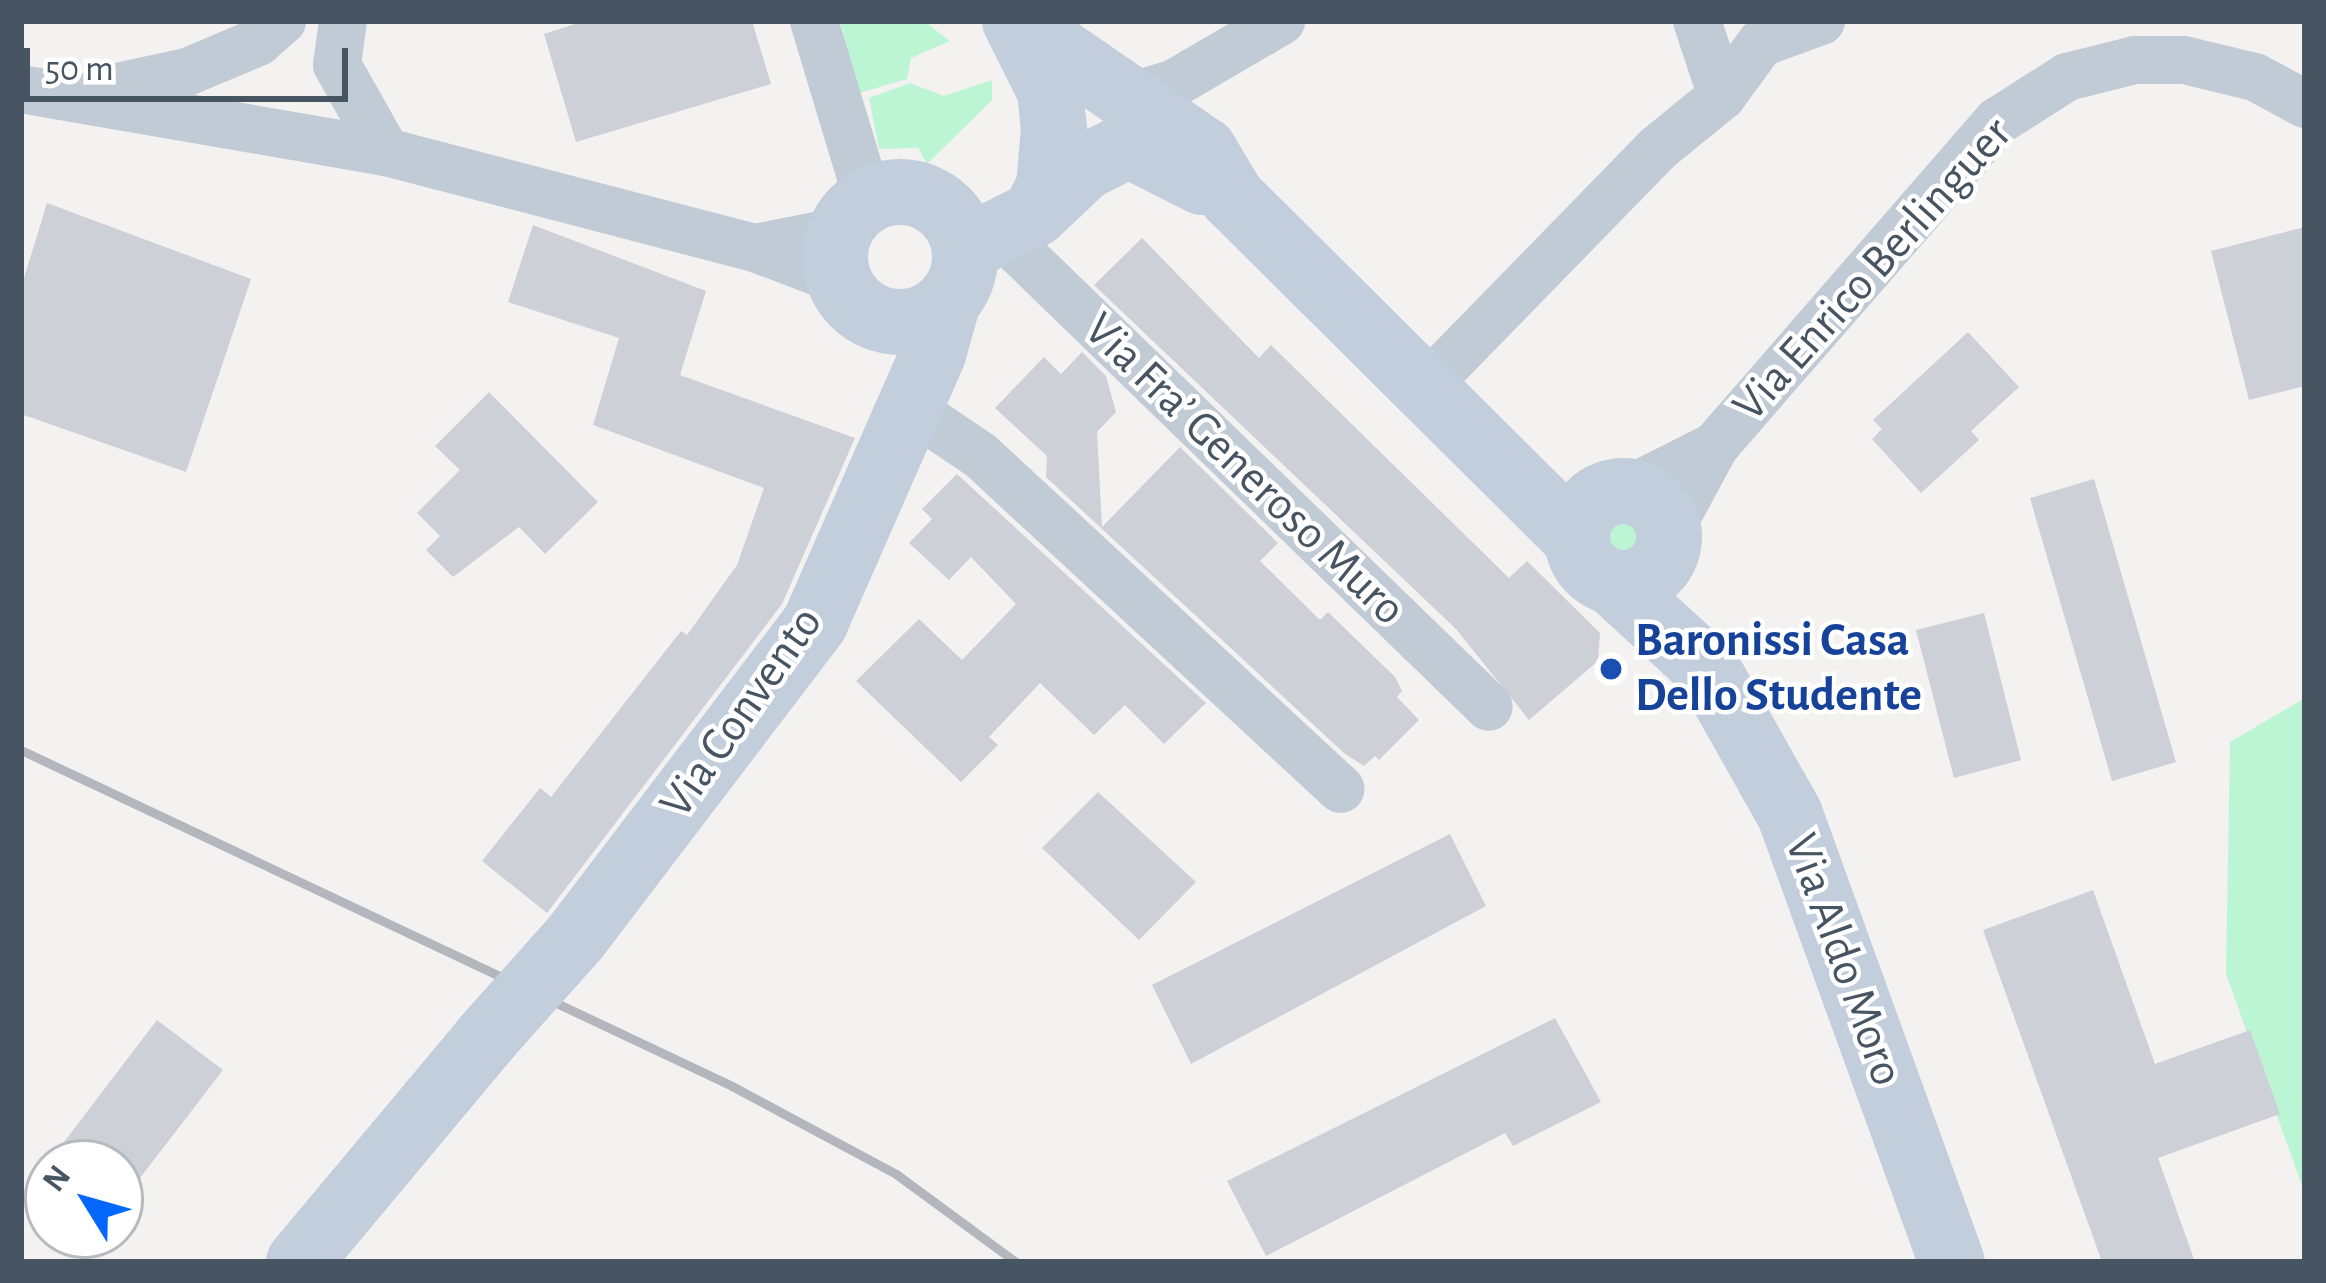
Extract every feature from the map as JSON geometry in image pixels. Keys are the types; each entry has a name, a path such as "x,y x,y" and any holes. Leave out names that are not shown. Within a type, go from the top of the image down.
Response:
{"street":[{"path":"76,96 188,72 258,42 282,21"},
{"path":"343,21 337,65 386,152"},
{"path":"814,21 857,257 907,406 981,456 1341,789"},
{"path":"1016,21 1134,96 1204,150 1232,197 1496,456 1627,530"},
{"name":"Via Convento","path":"857,257 908,322 1049,185 1054,128 1050,91 1016,21"},
{"path":"1134,96 1175,83 1281,21"},
{"path":"1697,21 1722,97"},
{"path":"1426,386 1658,149 1722,97 1761,43 1821,21"},
{"name":"Via Enrico Berlinguer","path":"1627,530 1715,446 1998,121 2067,77 2135,60 2184,60 2254,77 2305,104"},
{"path":"21,89 386,152 755,248 857,257"},
{"name":"Via Convento","path":"299,1262 576,937 815,623 907,406 986,249 1085,166 1129,145 1232,197"},
{"path":"857,257 910,192 929,198 986,249"},
{"name":"Via Fra’ Generoso Muro","path":"986,249 1489,706"},
{"name":"Via Aldo Moro","path":"1627,530 1790,815 1952,1262"}],"green space":[{"path":"840,21 924,21 950,41 911,58 907,79 859,93"},
{"path":"992,80 992,100 927,164 918,148 879,149 869,98 910,83 944,96"},
{"path":"1615,515 1635,515 1649,529 1649,549 1635,563 1615,563 1601,549 1601,529"},
{"path":"2305,698 2305,1194 2226,974 2230,742"}],"building":[{"path":"584,21 752,21 771,84 576,142 544,34"},
{"path":"47,203 251,279 186,472 21,414 21,288"},
{"path":"533,225 706,291 680,375 855,438 782,604 547,913 482,861 540,788 551,797 681,631 687,635 737,565 764,488 593,425 619,338 508,302"},
{"path":"2305,227 2305,386 2249,400 2211,251"},
{"path":"1142,238 1259,358 1271,345 1509,578 1527,561 1600,633 1598,661 1529,720 1456,629 1094,285"},
{"path":"1968,332 2019,387 1971,431 1979,440 1921,493 1872,439 1882,429 1873,420"},
{"path":"1082,352 1106,376 1116,412 1097,432 1102,527 1180,447 1278,543 1260,561 1320,620 1328,612 1395,677 1402,691 1397,697 1419,720 1379,760 1375,756 1364,766 1344,753 1046,477 1047,456 995,408 1044,357 1061,374"},
{"path":"489,392 598,502 545,554 519,527 453,577 426,550 440,536 417,513 460,470 435,446"},
{"path":"957,474 1206,703 1164,744 1125,705 1094,735 1040,683 989,737 998,745 961,782 856,681 919,619 962,660 1016,604 971,557 949,580 909,543 932,519 922,509"},
{"path":"2094,479 2176,762 2112,781 2030,498"},
{"path":"1984,613 2021,760 1954,778 1916,630"},
{"path":"1098,792 1196,882 1139,940 1042,848"},
{"path":"1450,834 1486,906 1191,1064 1152,985"},
{"path":"2093,890 2155,1064 2250,1030 2280,1114 2158,1158 2195,1262 2102,1262 1983,930"},
{"path":"1555,1018 1601,1102 1513,1146 1505,1133 1266,1256 1227,1181"},
{"path":"157,1020 223,1070 144,1173 144,1139 66,1139"}],"railway":[{"path":"21,750 732,1086 896,1174 1016,1262"}],"place":[{"name":"Baronissi Casa Dello Studente","path":"1611,669"}]}
